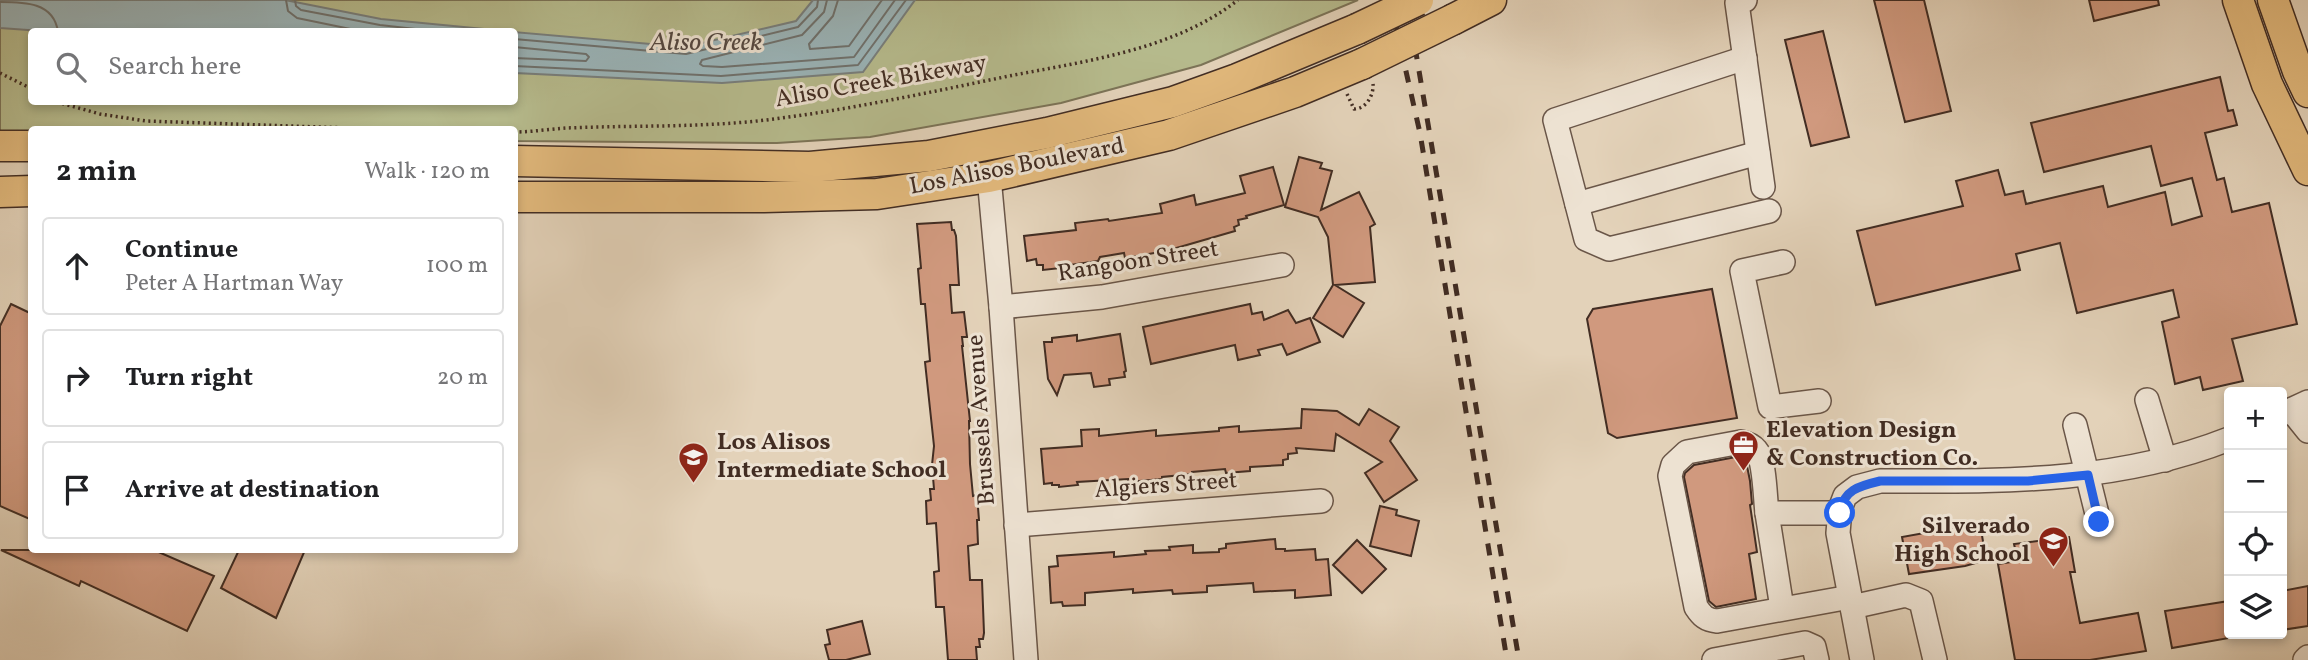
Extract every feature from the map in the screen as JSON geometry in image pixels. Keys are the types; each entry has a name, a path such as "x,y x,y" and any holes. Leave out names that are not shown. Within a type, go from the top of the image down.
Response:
{"main road":[{"name":"Los Alisos Boulevard","path":"521,150 810,167 929,156 1047,134 1173,102 1237,79 1357,29 1418,0"},
{"name":"Los Alisos Boulevard","path":"518,197 877,194 989,177 1169,135 1295,92 1362,64 1491,0"},
{"path":"2238,0 2267,84 2308,170"},
{"path":"2273,0 2308,92"},
{"path":"0,146 28,146"},
{"path":"0,192 28,191"}],"street":[{"path":"1745,0 1737,3 1763,187"},
{"path":"1745,58 1555,120 1586,239 1609,249 1769,211"},
{"path":"1577,204 1758,153"},
{"name":"Brussels Avenue","path":"989,177 1002,307 1026,660"},
{"path":"1783,262 1742,271 1770,407 1819,401"},
{"name":"Rangoon Street","path":"1002,307 1102,297 1282,265"},
{"path":"2147,400 2165,460"},
{"path":"2294,408 2308,431"},
{"path":"2076,425 2099,522"},
{"path":"1862,660 1838,533 1842,505 1857,487 1880,481 2028,481 2088,475 2165,460 2197,452 2224,441"},
{"path":"1782,608 1761,459 1756,450 1741,442 1686,452 1673,465 1671,476 1696,607 1701,615 1708,620 1717,621 1782,608 1914,596 1921,601 1935,660"},
{"name":"Algiers Street","path":"1016,525 1321,501"},
{"path":"1767,513 1842,505"},
{"path":"1714,660 1805,643 1814,647 1817,660"}],"path":[{"name":"Aliso Creek Bikeway","path":"518,132 706,125 774,119 948,89 1108,56 1152,43 1221,14 1238,0"},
{"path":"0,73 28,87"},
{"path":"1347,93 1354,109"},
{"path":"68,105 100,114 146,121 291,126"},
{"path":"146,121 146,126"},
{"path":"521,150 528,131"}],"green space":[{"path":"0,0 1358,0 1201,65 1061,103 870,137 777,143 518,141 518,126 28,126 28,133 0,133"}],"water":[{"path":"0,0 285,0 381,19 473,28 28,30 0,28"},
{"name":"Aliso Creek","path":"813,0 915,0 863,72 722,83 518,73 518,32 685,47 796,21"}],"building":[{"path":"1874,0 1924,0 1951,111 1905,122"},
{"path":"2089,0 2158,0 2159,5 2094,21"},
{"path":"1823,31 1849,137 1811,146 1785,40"},
{"path":"2220,77 2228,111 2233,110 2237,125 2205,133 2217,180 2224,178 2232,212 2269,203 2297,324 2232,339 2243,381 2203,390 2200,377 2175,384 2162,322 2179,317 2173,290 2077,313 2060,243 2016,254 2020,270 1876,305 1857,231 1963,206 1956,181 1998,170 2005,195 2023,191 2026,204 2103,186 2108,207 2165,192 2172,225 2202,216 2192,178 2161,186 2151,146 2044,172 2031,123"},
{"path":"1299,157 1322,163 1320,168 1332,171 1321,210 1359,192 1375,224 1370,227 1375,282 1335,285 1364,303 1343,337 1313,318 1333,285 1328,237 1318,217 1285,207"},
{"path":"1273,167 1284,205 1238,220 1239,225 1234,227 1235,231 1166,251 1125,258 1124,253 1069,267 1043,270 1043,265 1037,265 1036,259 1027,261 1024,236 1076,230 1075,223 1162,213 1160,204 1194,195 1196,205 1245,193 1240,176"},
{"path":"951,222 956,236 959,285 950,285 952,313 964,312 967,337 962,337 962,346 970,421 970,464 973,496 977,495 979,520 978,544 968,546 970,580 982,580 984,633 983,639 979,639 980,647 976,647 977,660 948,660 944,607 936,607 934,572 939,571 936,523 927,524 926,501 931,500 930,489 934,489 934,446 925,362 930,361 925,304 921,304 917,224"},
{"path":"1712,289 1737,418 1617,438 1608,433 1587,319 1593,309"},
{"path":"11,304 28,312 28,518 0,506 0,326"},
{"path":"1250,304 1252,314 1262,312 1264,320 1288,310 1296,323 1310,318 1320,342 1287,355 1282,344 1258,350 1260,355 1238,360 1235,345 1151,364 1143,327"},
{"path":"1120,334 1125,377 1109,379 1110,385 1094,387 1091,373 1064,375 1057,395 1048,379 1044,342 1052,342 1052,338 1077,335 1077,341"},
{"path":"1302,409 1337,411 1359,425 1369,409 1399,427 1390,441 1417,480 1384,502 1365,473 1382,462 1336,434 1334,451 1296,448 1297,453 1288,454 1283,465 1250,467 1250,471 1226,473 1225,469 1192,472 1162,479 1077,482 1078,485 1059,487 1052,483 1044,484 1041,449 1082,446 1081,430 1099,429 1099,436 1156,430 1156,436 1219,431 1219,428 1239,426 1239,432 1301,428"},
{"path":"1741,456 1746,461 1750,481 1750,505 1757,552 1749,554 1756,599 1716,607 1709,601 1684,477 1694,465"},
{"path":"1380,506 1397,510 1396,515 1419,521 1411,556 1370,546"},
{"path":"1980,523 1986,560 1965,566 1909,574 1902,537"},
{"path":"2069,537 2075,572 2070,572 2080,623 2138,613 2146,651 2090,660 2015,660 1998,564 2018,561 2014,544"},
{"path":"1275,539 1276,549 1315,549 1316,560 1328,559 1331,595 1295,598 1295,590 1254,592 1253,583 1207,586 1207,592 1173,594 1172,590 1133,593 1133,589 1085,593 1085,605 1063,606 1062,602 1051,603 1049,567 1058,566 1057,556 1114,552 1114,557 1193,545 1193,553 1219,552 1219,549 1226,548 1226,544"},
{"path":"1357,540 1386,569 1362,593 1333,565"},
{"path":"1,550 28,550 28,553 161,553 214,576 187,631 81,581 79,586"},
{"path":"238,553 304,553 276,618 221,588"},
{"path":"2308,586 2308,626 2287,629 2287,590"},
{"path":"2224,602 2224,639 2172,648 2165,611"},
{"path":"862,621 870,654 846,660 829,660 825,645 830,644 827,630"}],"railway":[{"path":"1392,0 1420,133 1507,660"},
{"path":"1407,0 1519,660"}],"place":[{"name":"Elevation Design & Construction Co.","path":"1743,472"},
{"name":"Los Alisos Intermediate School","path":"694,484"},
{"name":"Silverado High School","path":"2053,568"}],"route":[{"path":"1840,513 1845,496 1857,487 1880,481 2028,481 2088,475 2099,522"}]}
